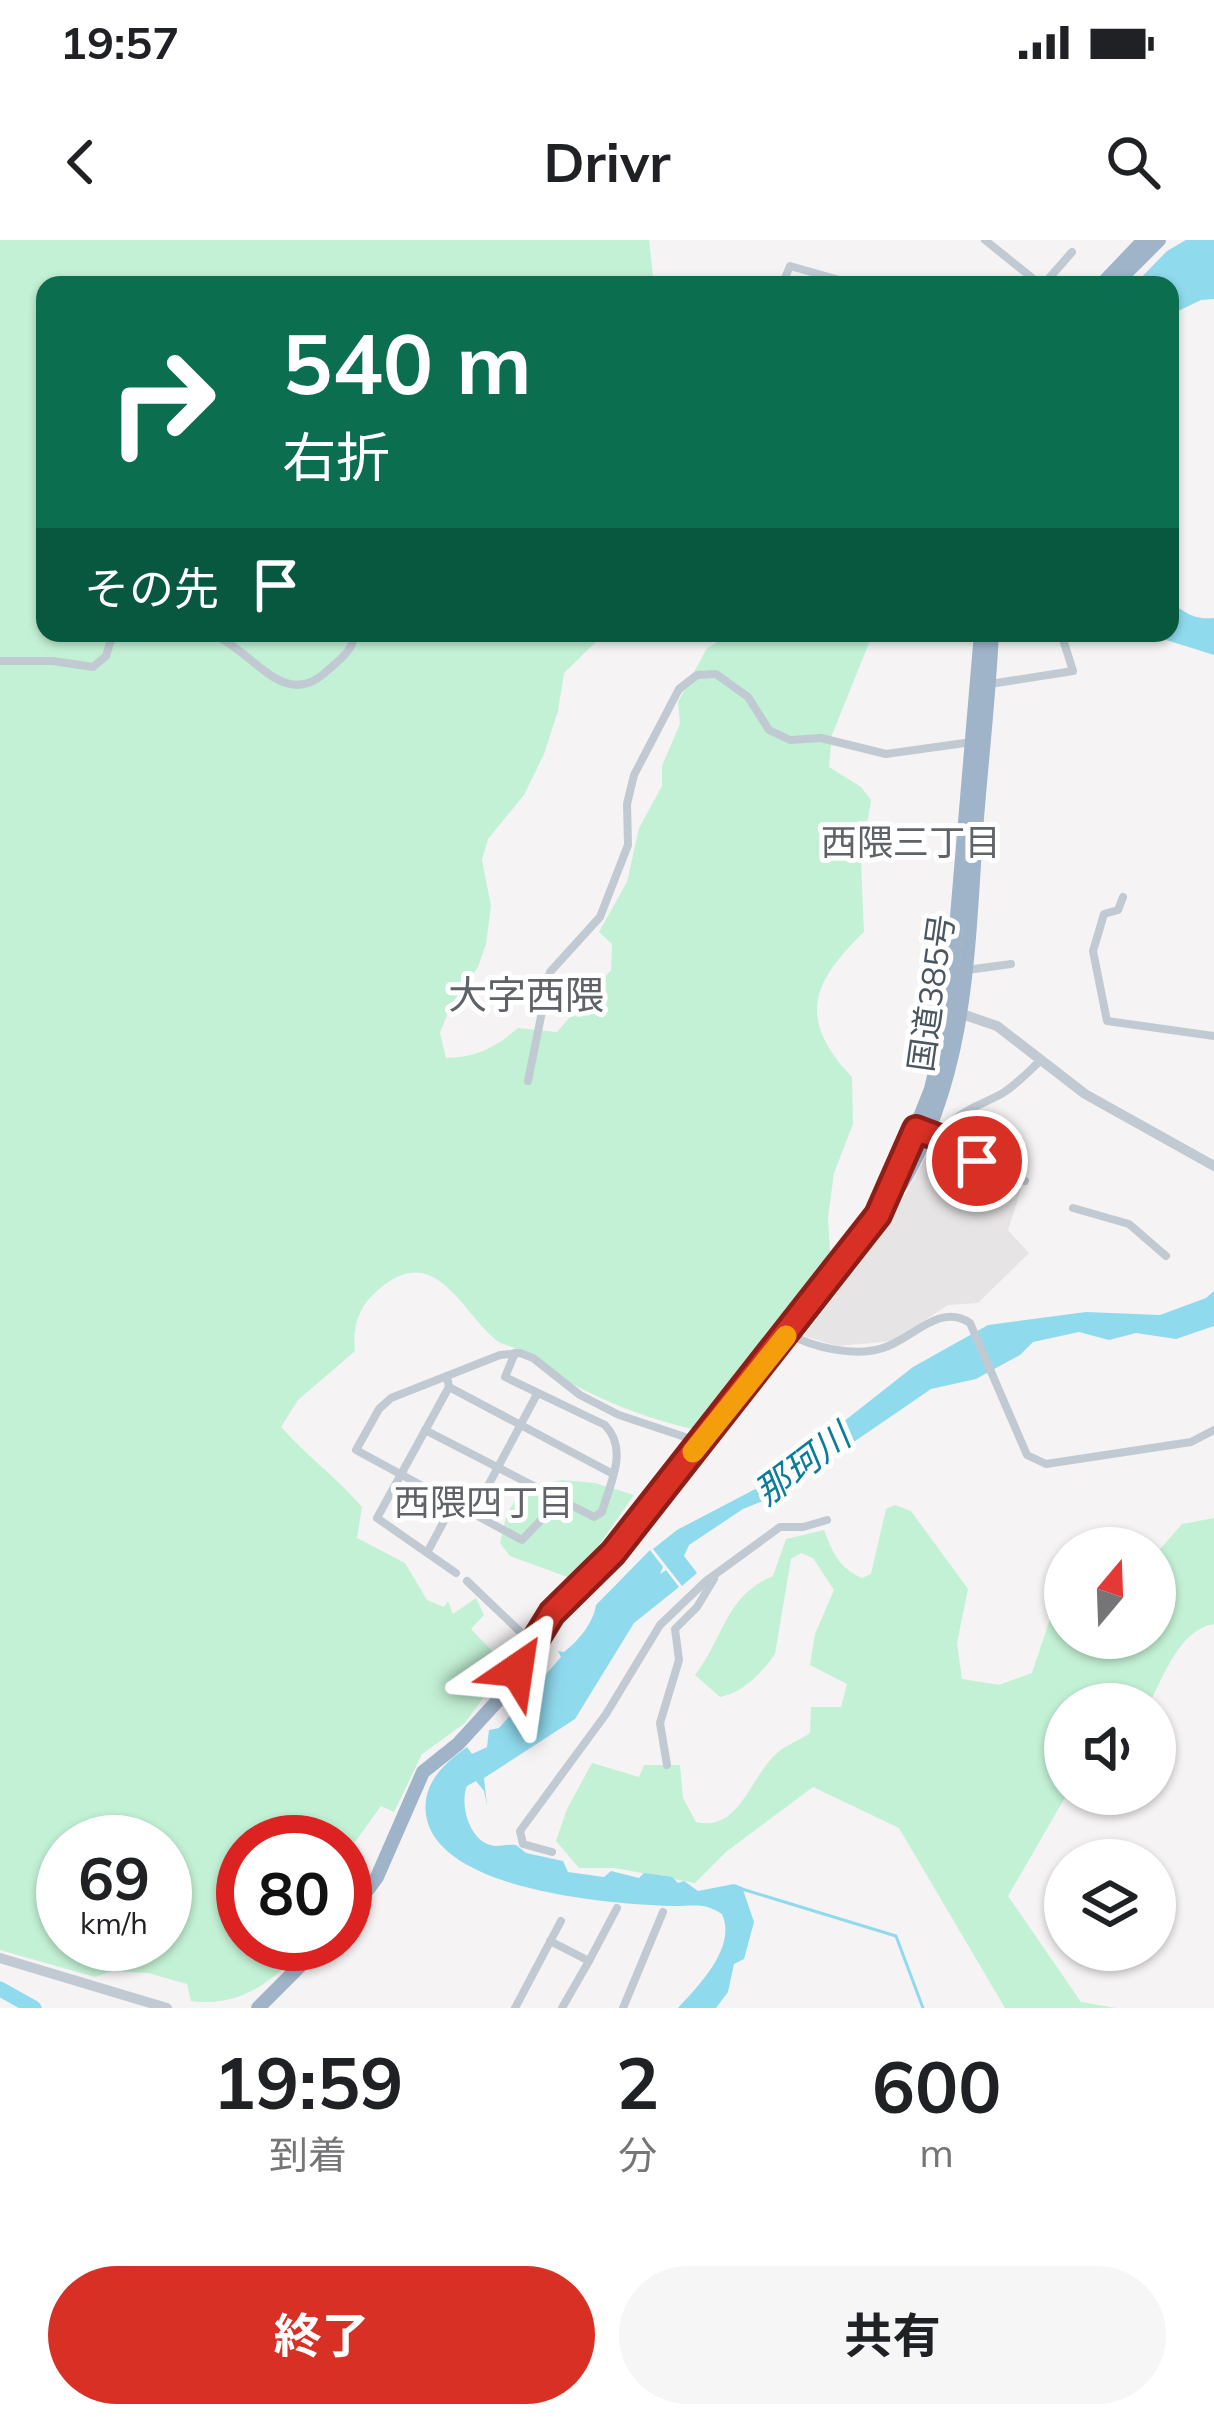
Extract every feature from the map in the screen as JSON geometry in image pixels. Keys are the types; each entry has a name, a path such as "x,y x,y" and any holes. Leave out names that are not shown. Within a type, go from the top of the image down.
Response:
{"highway":[{"path":"1110,276 1144,240"},
{"path":"1123,276 1160,240"},
{"name":"国道385号","path":"928,1133 941,1056 967,970 981,642"},
{"name":"国道385号","path":"372,1883 423,1772 487,1714 552,1613 613,1553 788,1333 886,1202 928,1133 944,1092 956,1012 978,742 991,642"},
{"path":"258,2008 295,1971"}],"street":[{"path":"985,240 1031,276"},
{"path":"1050,276 1072,252"},
{"path":"786,276 790,266 825,276"},
{"path":"0,661 53,661 93,668 103,661 110,642"},
{"path":"227,642 286,686 302,687 319,679 353,642"},
{"path":"989,684 1073,671 1064,642"},
{"path":"528,1081 550,972 605,909 628,845 627,803 634,775 671,700 688,680 716,674 735,684 770,730 790,740 821,738 886,754 978,742"},
{"path":"1123,897 1118,910 1104,914 1093,951 1107,1021 1214,1036"},
{"path":"967,970 1011,964"},
{"path":"917,1006 956,1012 997,1026 1085,1094 1214,1166"},
{"path":"908,1049 941,1056"},
{"path":"928,1133 1019,1082 1041,1060"},
{"path":"928,1133 1025,1181"},
{"path":"1073,1208 1129,1224 1166,1256"},
{"path":"788,1333 816,1344 868,1351 904,1339 946,1315 960,1316 970,1323 1027,1455 1036,1460 1066,1462 1155,1449 1201,1440 1214,1430"},
{"path":"424,1430 559,1501 594,1517 602,1512 619,1451 610,1430 505,1376 515,1353"},
{"path":"559,1501 522,1540 356,1450 385,1403 515,1353 533,1358 580,1395 619,1415 698,1445"},
{"path":"448,1382 613,1474"},
{"path":"448,1382 377,1518 456,1573"},
{"path":"473,1514 537,1394"},
{"path":"427,1553 453,1504"},
{"path":"552,1852 523,1844 520,1831 606,1714 660,1625 780,1527 827,1520"},
{"path":"667,1765 660,1723 679,1660 675,1629 698,1607 718,1573"},
{"path":"467,1581 532,1643"},
{"path":"562,2008 617,1908"},
{"path":"623,2008 663,1912"},
{"path":"514,2008 561,1921"},
{"path":"550,1941 589,1960"},
{"path":"0,1958 167,2008"}],"shaded area":[{"path":"932,1145 955,1148 978,1166 1023,1183 1008,1230 1029,1253 978,1303 948,1305 893,1341 838,1346 804,1336 888,1226"}],"green space":[{"path":"0,240 649,240 653,276 36,276 36,642 596,642 564,673 544,754 524,795 488,839 482,860 491,906 486,944 440,1033 446,1058 485,1050 518,1028 557,1032 611,970 612,944 599,932 627,882 639,828 662,786 662,766 680,724 678,702 707,648 716,642 869,642 832,735 829,767 861,787 871,800 861,862 864,932 832,969 818,1003 824,1038 852,1077 853,1124 834,1173 828,1217 831,1268 702,1431 616,1405 500,1343 433,1277 399,1276 378,1290 358,1317 355,1351 298,1400 281,1427 362,1507 357,1538 405,1563 427,1600 444,1607 448,1601 453,1614 476,1598 484,1615 471,1629 492,1651 510,1652 504,1669 465,1723 422,1754 394,1812 381,1806 372,1818 216,1815 216,1971 280,1971 243,1995 210,2002 191,2001 187,1984 148,1973 112,1971 192,1971 192,1815 36,1815 36,1960 0,1950"},
{"path":"562,1480 595,1483 634,1495 585,1565 570,1578 510,1556 500,1543 507,1513 524,1488"},
{"path":"895,1505 911,1511 968,1589 957,1643 962,1679 999,1685 1032,1673 1044,1637 1044,1659 1173,1659 1160,1683 1044,1683 1044,1815 1055,1815 1008,1896 1044,1948 1044,1971 1060,1971 1081,2002 1116,2008 1005,2008 899,1828 813,1787 727,1851 695,1883 615,1868 579,1868 556,1841 592,1763 639,1777 644,1765 680,1765 683,1798 696,1822 711,1823 734,1811 777,1753 810,1733 811,1707 841,1707 847,1684 810,1665 815,1634 834,1590 813,1558 801,1553 791,1559 775,1654 764,1668 744,1687 720,1697 695,1675 744,1595 773,1576 786,1539 824,1530 837,1558 862,1578 871,1574 886,1509"},
{"path":"1214,1518 1214,1624 1176,1654 1176,1531 1182,1524"},
{"path":"74,1971 112,1971 95,1977"}],"water":[{"path":"1186,240 1214,240 1214,299 1179,311 1179,276 1143,276 1167,251"},
{"path":"1179,608 1195,617 1214,618 1214,655 1173,642 1179,642"},
{"path":"1214,1291 1214,1326 1176,1339 1136,1333 1109,1340 1079,1332 1033,1342 1020,1355 976,1379 931,1389 775,1496 743,1509 689,1545 684,1556 697,1573 682,1586 653,1549 677,1530 763,1485 913,1367 988,1325 1086,1312 1160,1315"},
{"path":"650,1550 663,1567 660,1574 666,1570 679,1587 634,1623 575,1719 484,1778 487,1805 476,1781 467,1786 466,1813 473,1831 486,1844 516,1845 526,1853 563,1861 568,1872 672,1877 698,1891 734,1884 742,1887 754,1922 744,1959 734,1964 728,1992 716,2008 678,2008 720,1952 725,1927 722,1914 703,1906 568,1896 491,1876 460,1861 437,1840 426,1815 427,1794 442,1768 467,1747 472,1754 487,1747 489,1730 499,1728 561,1657 558,1651 564,1652 584,1632 596,1605"}],"waterway":[{"path":"742,1889 896,1936 923,2008"},
{"name":"那珂川","path":"0,1989 34,2008"}],"slow traffic":[{"path":"693,1452 786,1336"}],"district":[{"name":"西隈三丁目","path":"911,842"},
{"name":"大字西隈","path":"526,995"},
{"name":"西隈四丁目","path":"484,1502"}],"route":[{"path":"517,1670 552,1613 613,1553 878,1215 916,1129 966,1148 977,1161"}]}
